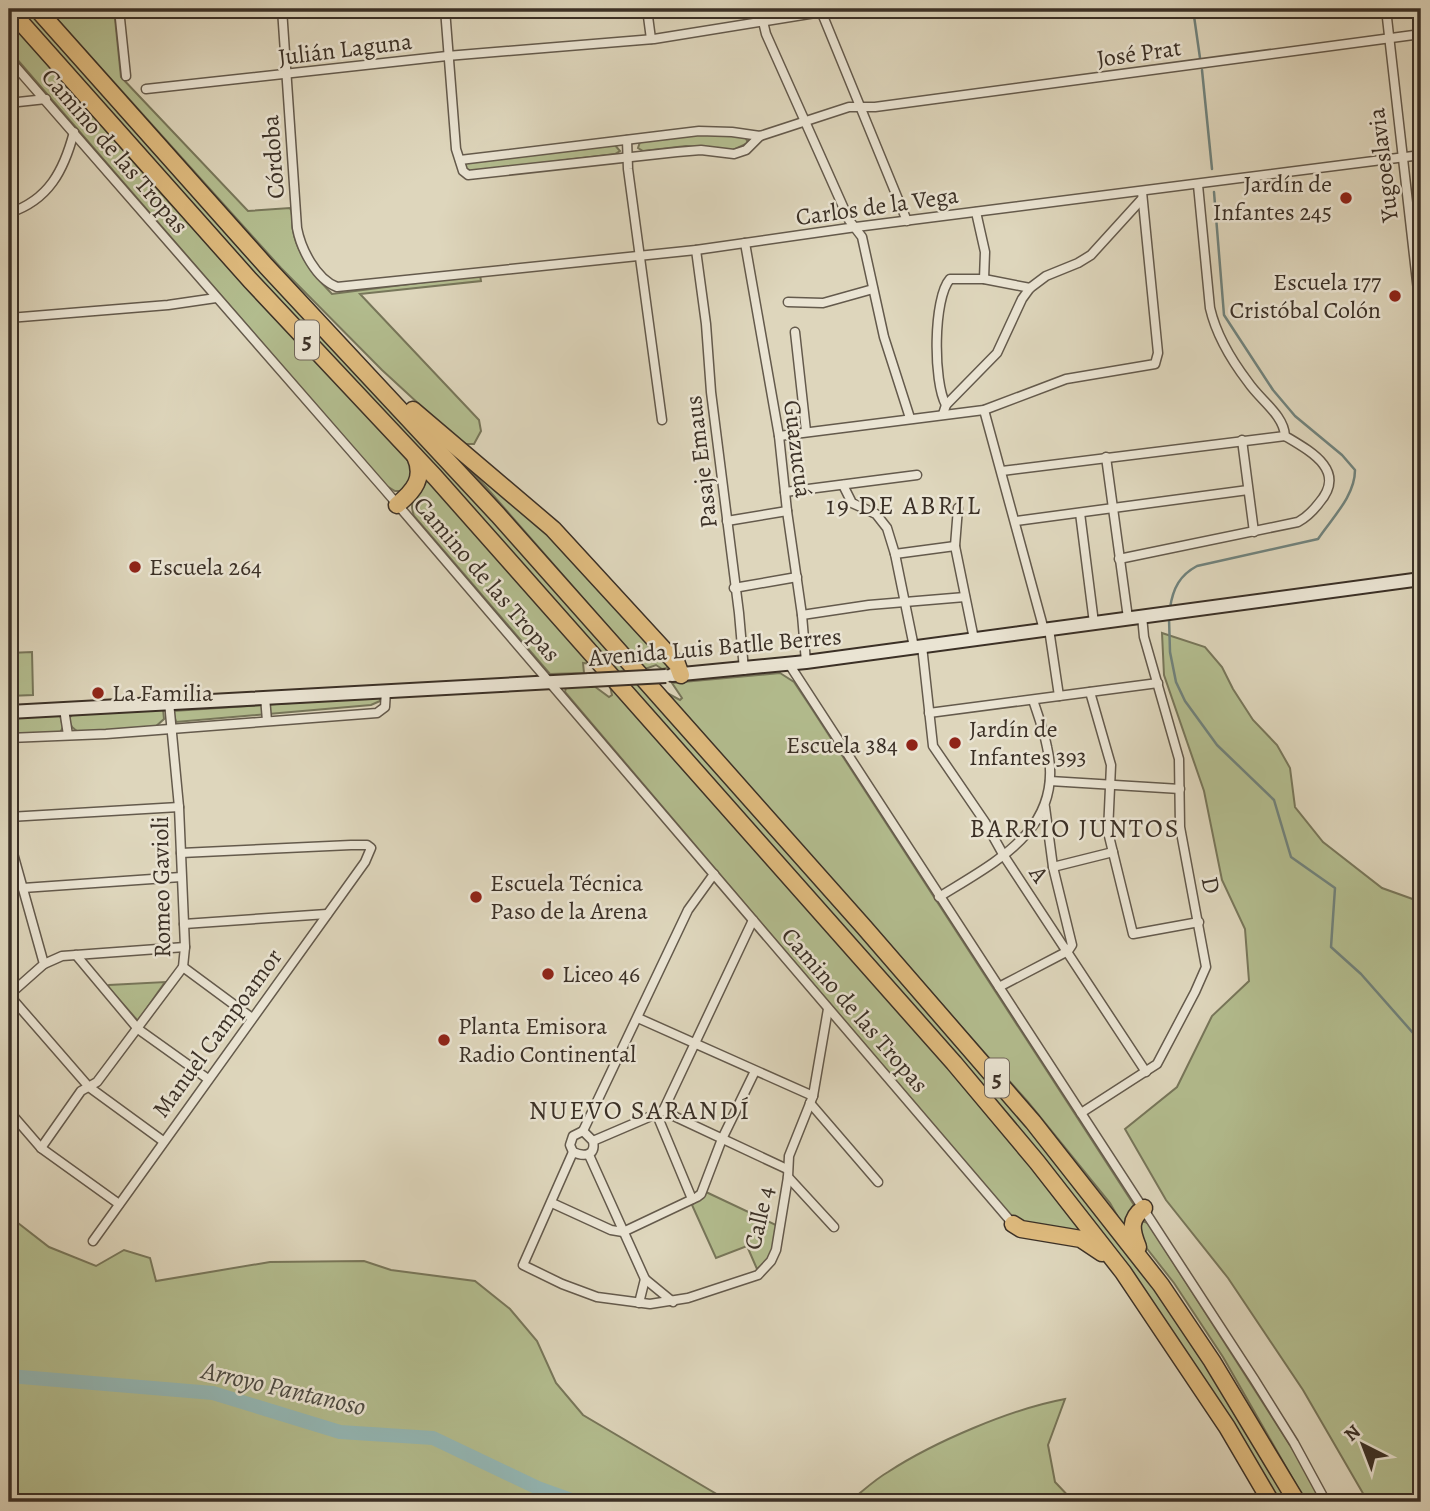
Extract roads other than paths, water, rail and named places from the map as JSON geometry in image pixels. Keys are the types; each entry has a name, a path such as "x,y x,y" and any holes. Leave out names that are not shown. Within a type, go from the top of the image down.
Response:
{"highway":[{"name":"5","path":"9,9 224,251 414,454 954,1063 1037,1162 1123,1272 1227,1427 1271,1502"},
{"name":"5","path":"37,9 206,200 507,525 1034,1122 1150,1271 1212,1361 1297,1502"},
{"path":"365,371 553,529 677,664 673,675"},
{"path":"397,505 410,494 418,481 420,471 414,454"},
{"path":"1144,1208 1135,1215 1131,1228 1150,1271"},
{"path":"1013,1224 1021,1229 1081,1239 1100,1251 1123,1272"}],"main road":[{"name":"Avenida Luis Batlle Berres","path":"9,712 744,670 1421,579"}],"street":[{"path":"119,9 126,76"},
{"name":"Córdoba","path":"282,9 299,240 324,279 337,287"},
{"path":"444,9 453,123 463,171 468,175 701,150 734,154 746,150 760,136"},
{"path":"648,9 651,39"},
{"path":"760,9 761,22 849,220 862,237 886,344 910,418"},
{"name":"Julián Laguna","path":"146,89 447,56 651,39 840,9"},
{"name":"Yugoeslavia","path":"1386,9 1421,317"},
{"path":"821,11 907,220"},
{"name":"José Prat","path":"760,136 849,107 875,107 1421,34"},
{"name":"Camino de las Tropas","path":"9,59 550,682 1013,1224"},
{"path":"9,103 46,99"},
{"path":"460,160 719,130 760,136"},
{"path":"9,213 20,209 49,187 60,174 74,132"},
{"path":"627,140 639,256 662,420"},
{"name":"Carlos de la Vega","path":"337,287 696,250 907,220 1141,196 1198,185 1421,155"},
{"path":"1198,185 1213,324 1247,381 1284,424 1286,436"},
{"path":"945,409 1000,349 1022,299 1030,288 1046,276 1091,255 1141,196"},
{"path":"779,436 910,418 945,409 984,410 1066,379 1138,368 1157,362 1141,196"},
{"path":"976,212 985,252 984,279"},
{"name":"Guazucuá","path":"745,243 779,436 806,662"},
{"name":"Pasaje Emaus","path":"696,250 744,670"},
{"path":"945,409 938,380 936,340 943,286 950,279 984,279 1030,288"},
{"path":"788,302 824,303 873,289"},
{"path":"9,318 216,299"},
{"path":"795,332 806,431"},
{"path":"984,410 1047,629 1059,696"},
{"path":"1002,471 1286,436 1324,464 1330,474 1330,489 1305,518 1254,532 1119,559"},
{"path":"1242,440 1254,532"},
{"path":"1106,457 1128,618"},
{"path":"785,492 917,475"},
{"name":"A","path":"844,485 852,503 880,518 887,528 904,602 918,646 933,746 1146,1072"},
{"path":"1016,521 1248,491"},
{"path":"958,508 955,546 974,639"},
{"path":"727,521 786,511"},
{"path":"1080,513 1094,623"},
{"path":"895,555 955,546"},
{"path":"734,588 797,577"},
{"path":"802,615 965,597"},
{"name":"D","path":"1081,1113 1157,1065 1205,973 1206,960 1180,827 1179,759 1144,637 1142,616"},
{"path":"789,664 1144,1208 1294,1443 1326,1502"},
{"path":"929,713 1158,683"},
{"path":"9,738 377,713 385,707 386,690"},
{"path":"1090,692 1111,765 1108,832 1133,934 1199,922"},
{"path":"265,697 267,721"},
{"path":"999,987 1068,951 1072,945 1054,867 1045,807 1050,781 1048,748 1033,700"},
{"name":"Romeo Gavioli","path":"41,1148 81,1091 97,1082 183,967 185,947 179,807 169,702"},
{"path":"64,709 68,736"},
{"path":"1050,781 1180,789"},
{"path":"9,817 179,807"},
{"path":"940,897 1004,856 1027,835 1045,807"},
{"path":"9,839 44,964"},
{"name":"Manuel Campoamor","path":"93,1241 365,862 371,848 367,845 337,845 181,853"},
{"path":"1054,867 1113,852"},
{"path":"583,1131 593,1141 593,1150 589,1155 580,1156 573,1152 570,1145 573,1136 583,1131 688,910 714,874"},
{"path":"23,888 181,877"},
{"path":"184,924 328,914"},
{"path":"593,1141 660,1113 753,920"},
{"path":"163,1141 89,1087 9,995 44,964 62,956 185,947"},
{"path":"76,955 138,1029 208,1079"},
{"path":"183,967 252,1017"},
{"name":"Calle 4","path":"552,1203 523,1265 597,1297 639,1303 673,1302 758,1275 765,1269 776,1250 789,1156 811,1099 828,1009"},
{"path":"638,1018 811,1099 878,1182"},
{"path":"573,1152 552,1203 611,1230 624,1231 701,1194 722,1139 755,1071"},
{"path":"9,1111 41,1148 119,1204"},
{"path":"660,1113 722,1139 788,1173 834,1227"},
{"path":"660,1113 692,1199"},
{"path":"589,1155 645,1279 673,1302"},
{"path":"639,1303 645,1279"}],"waterway":[{"path":"1193,9 1200,58"},
{"path":"1202,70 1212,169"},
{"path":"1170,608 1178,583 1197,566 1318,539 1347,498 1354,480 1355,470 1342,455 1295,416 1273,390 1224,315 1214,192"},
{"path":"1169,618 1170,652 1176,682 1185,701 1217,745 1274,800 1291,857 1335,888 1331,947 1361,974 1421,1042"},
{"name":"Arroyo Pantanoso","path":"9,1376 213,1393 340,1432 433,1438 538,1488 577,1502"}],"place":[{"name":"Jardín de Infantes 245","path":"1346,198"},
{"name":"Escuela 177 Cristóbal Colón","path":"1395,296"},
{"name":"Escuela 264","path":"135,567"},
{"name":"La Familia","path":"98,693"},
{"name":"Jardín de Infantes 393","path":"955,743"},
{"name":"Escuela 384","path":"912,745"},
{"name":"Escuela Técnica Paso de la Arena","path":"476,897"},
{"name":"Liceo 46","path":"548,974"},
{"name":"Planta Emisora Radio Continental","path":"444,1040"}],"district":[{"name":"19 DE ABRIL","path":"904,505"},
{"name":"BARRIO JUNTOS","path":"1075,828"},
{"name":"NUEVO SARANDÍ","path":"640,1110"}]}
